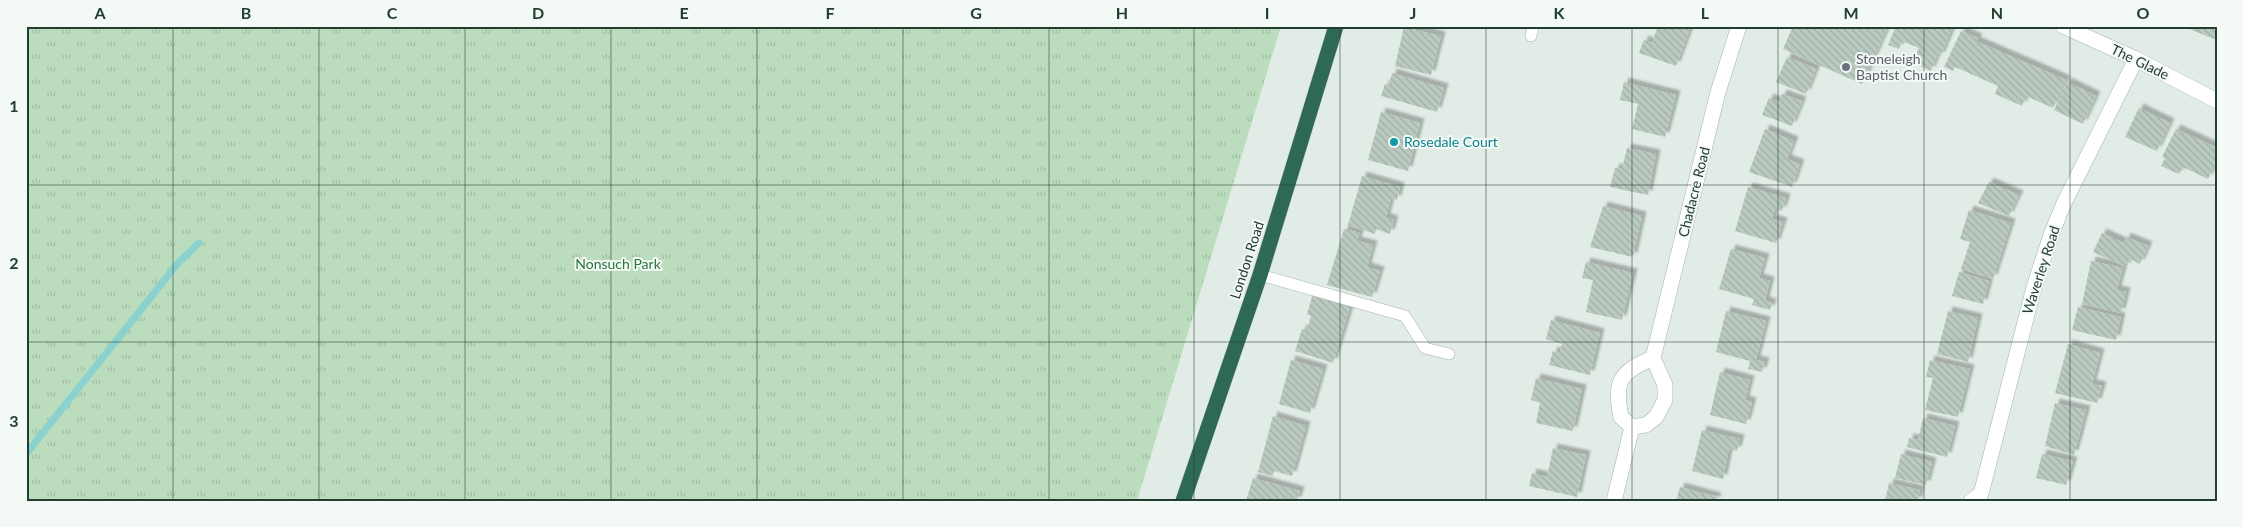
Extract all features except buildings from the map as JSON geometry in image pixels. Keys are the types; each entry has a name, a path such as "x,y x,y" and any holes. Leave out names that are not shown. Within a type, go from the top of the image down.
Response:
{"highway":[{"name":"London Road","path":"1183,501 1260,275 1336,26"}],"street":[{"name":"Chadacre Road","path":"1653,358 1718,92 1739,26"},
{"name":"The Glade","path":"2063,26 2136,59 2217,101"},
{"name":"Waverley Road","path":"1979,499 2034,287 2051,235 2064,204 2136,59"},
{"path":"1653,358 1665,385 1665,400 1656,417 1646,425 1632,427 1621,417 1617,388 1626,373 1637,364 1653,358"},
{"path":"1614,501 1632,427"}],"lane":[{"path":"1260,275 1405,316 1425,348 1449,354"}],"green space":[{"name":"Nonsuch Park","path":"26,26 1281,26 1137,501 26,501"}],"waterway":[{"path":"26,454 178,263 199,243"}],"place":[{"name":"Stoneleigh Baptist Church","path":"1846,67"},
{"name":"Rosedale Court","path":"1394,142"}]}
